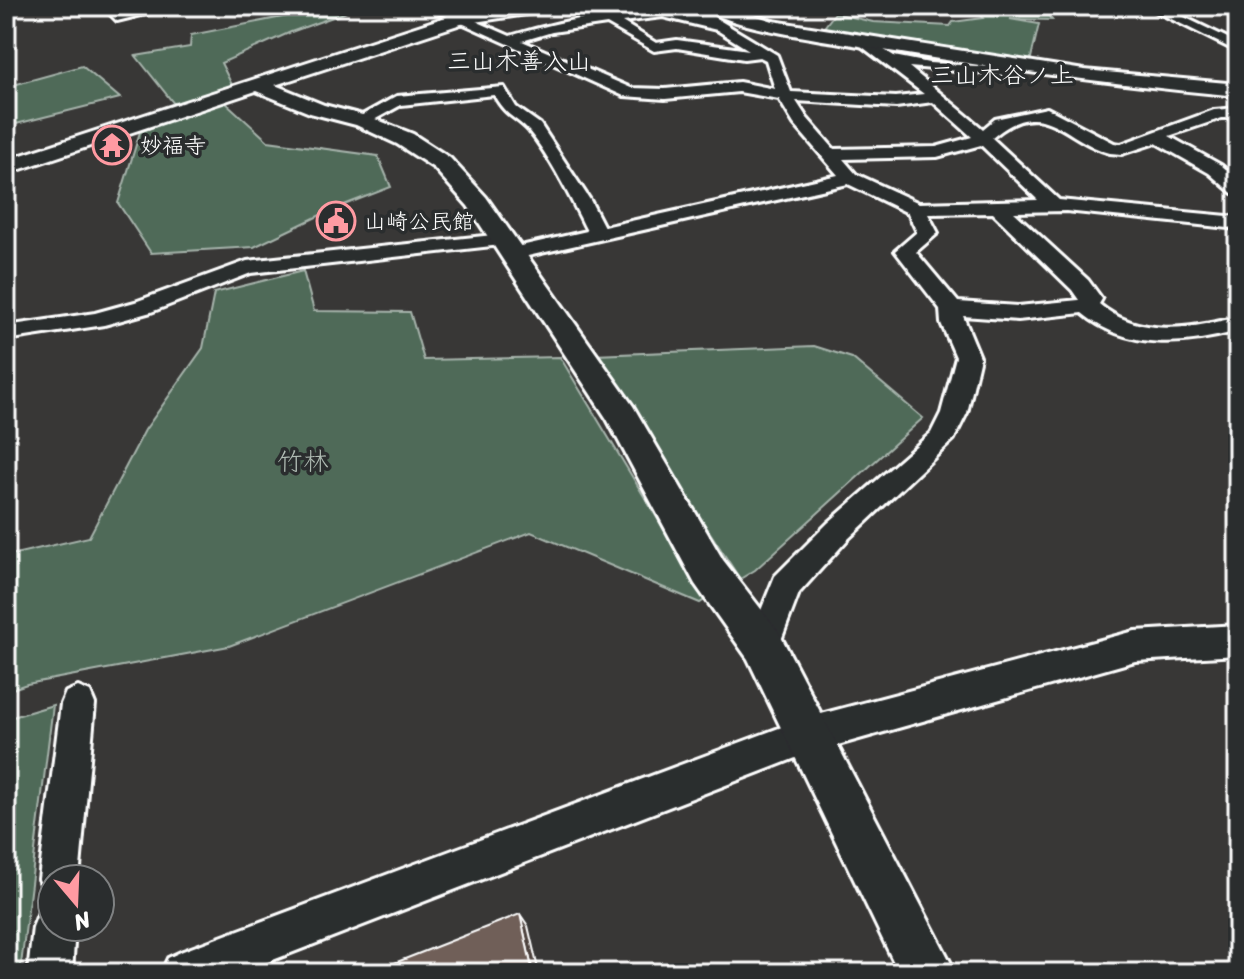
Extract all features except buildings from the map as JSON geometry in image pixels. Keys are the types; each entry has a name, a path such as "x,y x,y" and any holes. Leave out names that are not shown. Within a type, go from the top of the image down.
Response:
{"street":[{"path":"6,9 17,6"},
{"path":"108,6 117,17 172,6"},
{"path":"430,6 629,93 665,94 739,87 785,96 896,102 936,97"},
{"path":"6,167 458,19 546,6"},
{"path":"1238,90 1084,76 865,42 770,26 707,6 708,19 772,58 785,96 800,121 850,178 916,209 1117,208 1238,223"},
{"path":"1151,6 1238,48"},
{"path":"509,41 550,28 663,13 720,27"},
{"path":"609,20 654,47 677,44 744,55 763,53"},
{"path":"865,42 891,59 936,97 1055,206"},
{"path":"891,59 929,67 1017,72"},
{"path":"257,85 317,109 363,121 405,139 442,163 477,202 621,414 709,572 763,645 806,736 928,973"},
{"path":"363,121 397,101 499,90 510,110 534,127 581,200 598,234"},
{"path":"829,154 937,152 982,139 1001,122 1047,113 1110,148 1122,149 1220,113 1238,113"},
{"path":"1158,137 1215,169 1238,189"},
{"path":"6,333 96,320 143,307 247,267 506,247 598,234 850,178"},
{"path":"999,208 1080,285 1091,299 1087,306"},
{"path":"763,645 786,585 838,531 941,439 954,413 968,357 952,323 951,308 905,251 928,233 916,209"},
{"path":"951,308 1018,313 1087,306 1121,330 1149,334 1222,329 1238,324"},
{"path":"183,973 806,736 1135,646 1238,640"},
{"path":"61,863 78,704"},
{"path":"50,973 53,943"}],"green space":[{"path":"976,6 1041,6 1052,20 1010,19 1039,24 1030,62 822,30 835,13 873,22 950,26 953,22 983,18"},
{"path":"328,8 344,13 221,63 232,85 175,105 136,56 190,47 191,35"},
{"path":"82,66 120,98 12,125 16,158 6,161 6,87"},
{"path":"224,101 268,141 378,156 391,187 331,210 254,247 151,253 118,203 140,132"},
{"name":"竹林","path":"303,271 314,311 410,312 424,360 560,357 706,599 700,603 531,532 229,646 27,684 6,691 6,556 89,537 145,430 203,348 214,293"},
{"path":"814,346 852,358 923,418 755,570 740,579 595,355"},
{"path":"53,705 20,973 6,973 6,719"}],"waterway":[{"path":"1087,79 1189,90"}],"place":[{"name":"妙福寺","path":"112,145"},
{"name":"山崎公民館","path":"336,221"}],"district":[{"name":"三山木善入山","path":"519,61"},
{"name":"三山木谷ノ上","path":"1002,75"}]}
